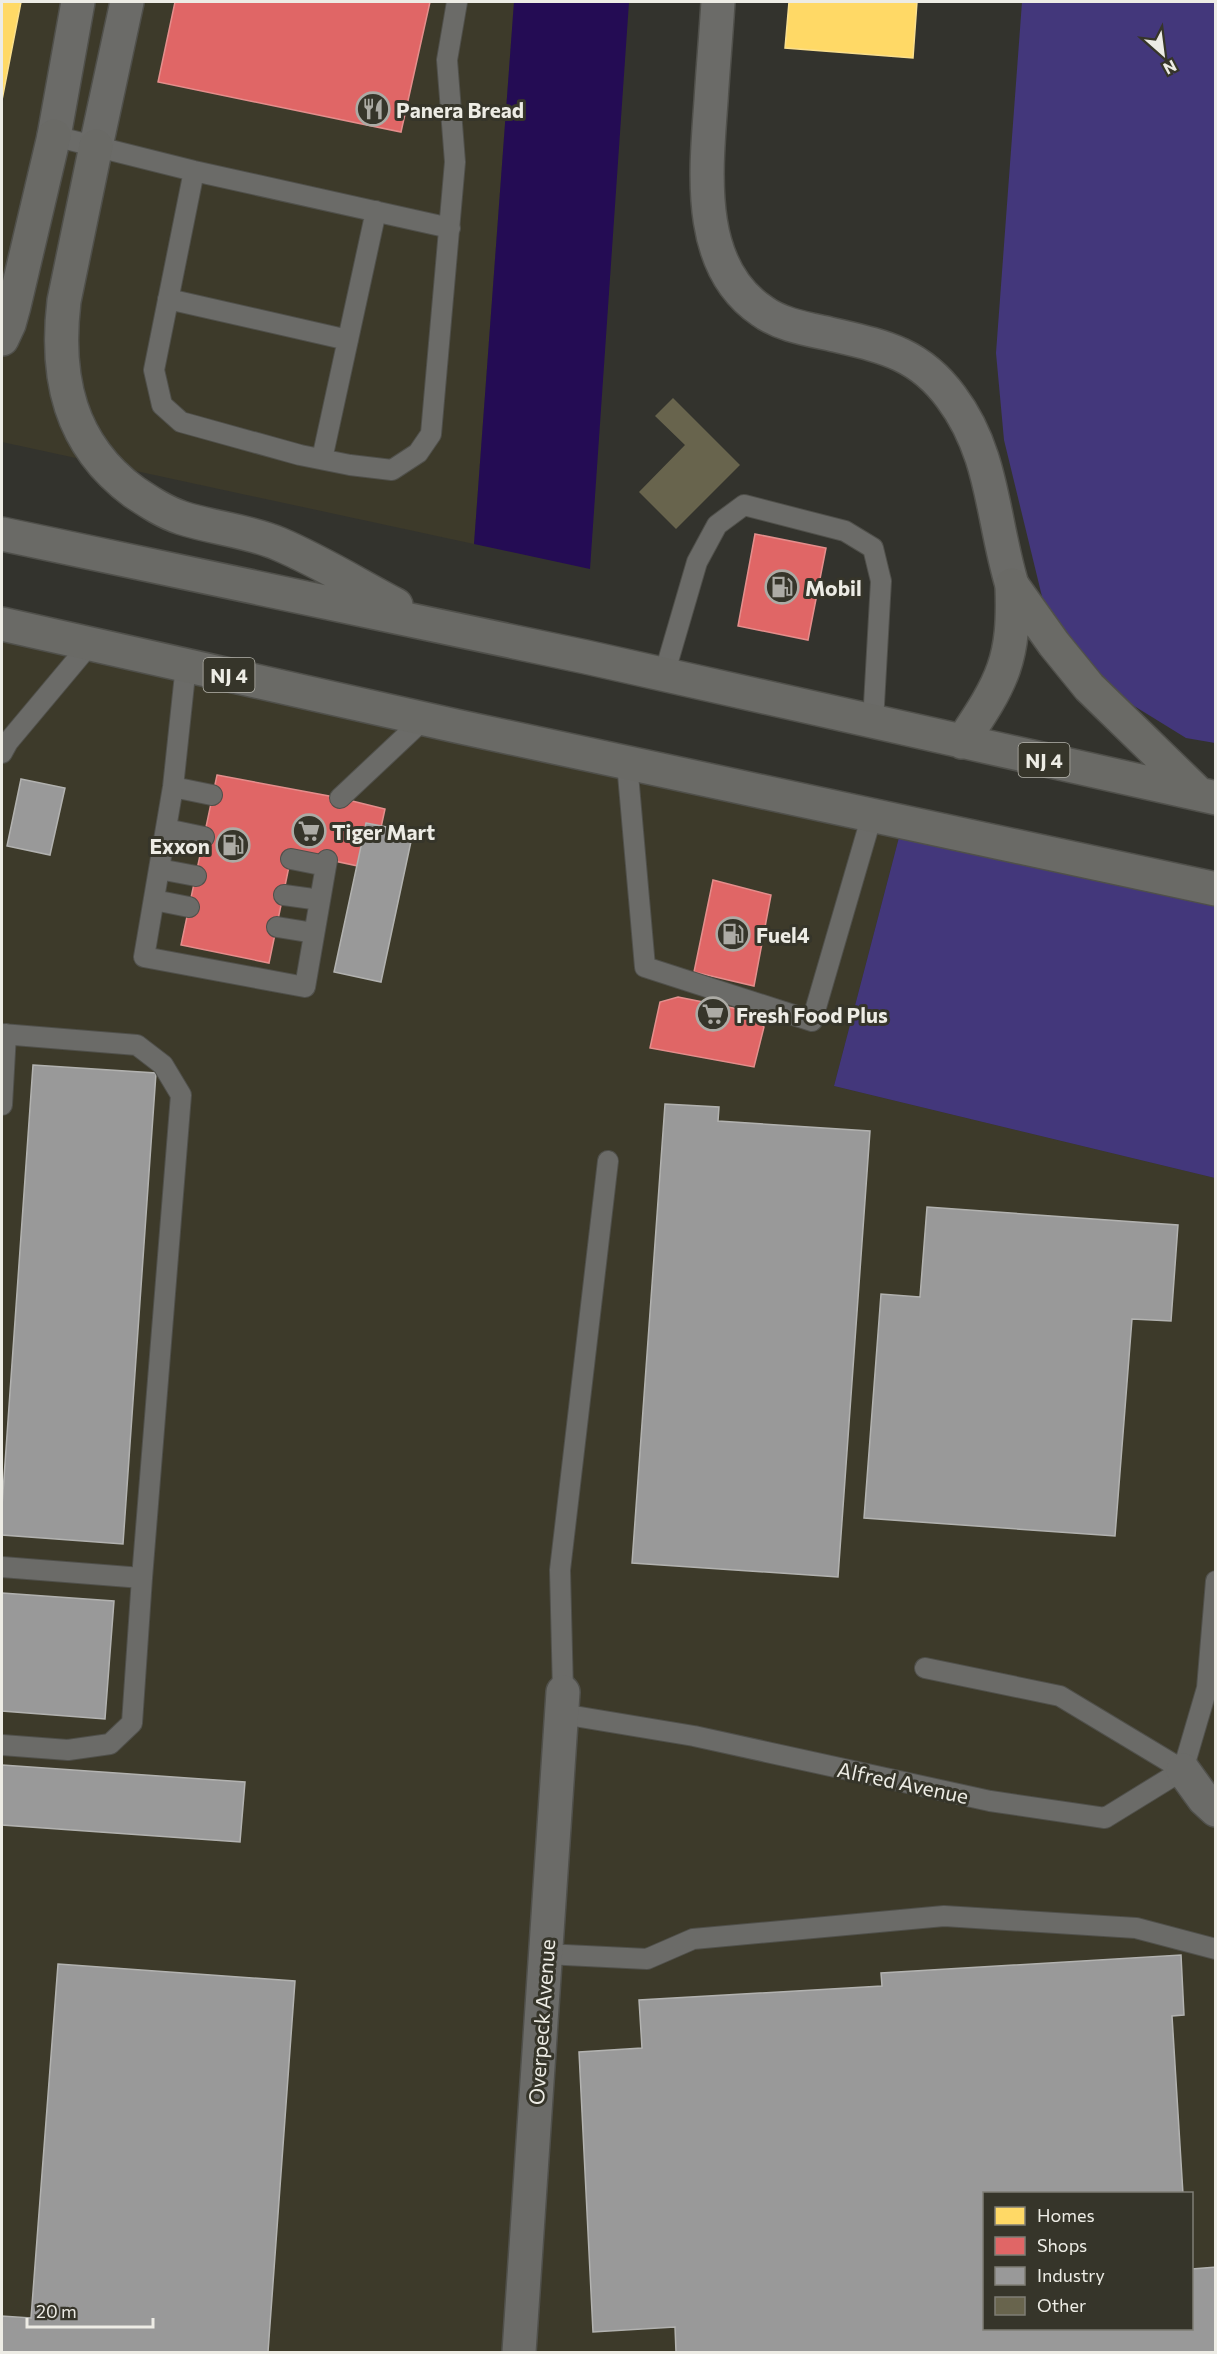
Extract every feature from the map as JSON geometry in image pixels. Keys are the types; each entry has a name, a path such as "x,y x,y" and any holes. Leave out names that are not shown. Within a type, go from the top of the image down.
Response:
{"highway":[{"path":"2,339 14,306 54,136"},
{"path":"96,146 61,325 63,378 69,404 87,445 111,473 144,500 162,510 181,518 277,543 433,624"},
{"name":"NJ 4","path":"2,534 586,657 1207,796"},
{"path":"962,742 989,702 1004,671 1011,640 1011,585"},
{"path":"1011,585 1089,687 1207,796"},
{"name":"NJ 4","path":"2,624 456,726 1215,889"}],"street":[{"path":"54,136 78,2"},
{"path":"96,146 127,2"},
{"path":"718,2 707,172 715,241 723,266 742,294 771,317 808,330 877,345 898,352 915,362 940,384 969,423 981,449 1011,585"},
{"name":"Overpeck Avenue","path":"519,2352 562,1703"},
{"path":"1183,1770 1215,1810"}],"lane":[{"path":"194,171 154,369 162,405 181,422 322,459 392,470 418,453 431,434 456,162 447,60 457,2"},
{"path":"54,136 194,171 450,228"},
{"path":"322,459 376,211"},
{"path":"168,299 348,340"},
{"path":"664,675 697,562 717,525 744,505 845,531 873,548 881,580 873,722"},
{"path":"4,745 90,644"},
{"path":"186,666 173,787 144,957 305,987 326,863 291,859"},
{"path":"339,798 424,719"},
{"path":"627,763 645,968 812,1021 872,815"},
{"path":"173,787 212,795"},
{"path":"166,829 204,837"},
{"path":"159,869 196,876"},
{"path":"284,895 320,900"},
{"path":"154,900 189,907"},
{"path":"277,927 314,933"},
{"path":"2,1105 4,1034 137,1045 163,1065 182,1095 132,1723 110,1744 68,1750 2,1745"},
{"path":"562,1703 560,1570 608,1161"},
{"path":"2,1566 142,1578"},
{"path":"925,1668 1060,1696 1183,1770 1207,1688 1215,1581"},
{"name":"Alfred Avenue","path":"562,1703 694,1736 990,1801 1105,1818 1183,1770"},
{"path":"545,1954 647,1959 693,1940 944,1916 1136,1928 1215,1949"}],"shaded area":[{"path":"2,2 514,2 474,544 2,442"},
{"path":"514,2 629,2 590,569 474,544"},
{"path":"1022,2 1215,2 1215,743 1186,738 1105,688 1046,613 1004,440 996,353"},
{"path":"2,624 903,822 834,1086 1215,1178 1215,2352 2,2352"},
{"path":"903,822 1215,889 1215,1178 834,1086"}],"building: Homes":[{"path":"2,2 21,2 2,100"},
{"path":"789,2 917,2 913,58 785,48"}],"building: Shops":[{"path":"175,2 430,2 401,132 158,82"},
{"name":"Mobil","path":"755,534 826,548 808,640 738,626"},
{"path":"217,775 340,798 385,809 372,869 292,852 269,963 181,945"},
{"name":"Fuel4","path":"713,880 771,895 754,986 694,972"},
{"path":"678,997 748,1011 764,1027 754,1067 650,1048 660,1002"}],"building: Industry":[{"path":"21,779 65,788 50,855 7,846"},
{"path":"366,823 413,832 381,982 334,972"},
{"path":"33,1065 156,1073 123,1544 2,1535 2,1506"},
{"path":"665,1104 719,1107 718,1121 870,1131 838,1577 632,1563"},
{"path":"927,1207 1178,1225 1171,1321 1132,1319 1115,1536 864,1518 881,1294 920,1297"},
{"path":"2,1593 114,1601 105,1719 2,1711"},
{"path":"2,1765 245,1782 240,1842 2,1825"},
{"path":"1181,1955 1184,2015 1172,2016 1183,2192 983,2192 983,2330 1193,2330 1193,2269 1216,2267 1216,2352 676,2352 675,2327 593,2332 579,2052 642,2048 639,2000 882,1986 881,1973"},
{"path":"58,1964 295,1981 268,2352 2,2352 2,2316 31,2318"}],"building: Other":[{"path":"673,398 740,465 676,529 639,492 685,445 655,416"}],"place":[{"name":"Panera Bread","path":"373,109"},
{"name":"Mobil","path":"782,587"},
{"name":"Tiger Mart","path":"309,831"},
{"name":"Exxon","path":"233,845"},
{"name":"Fuel4","path":"733,934"},
{"name":"Fresh Food Plus","path":"713,1014"}]}
